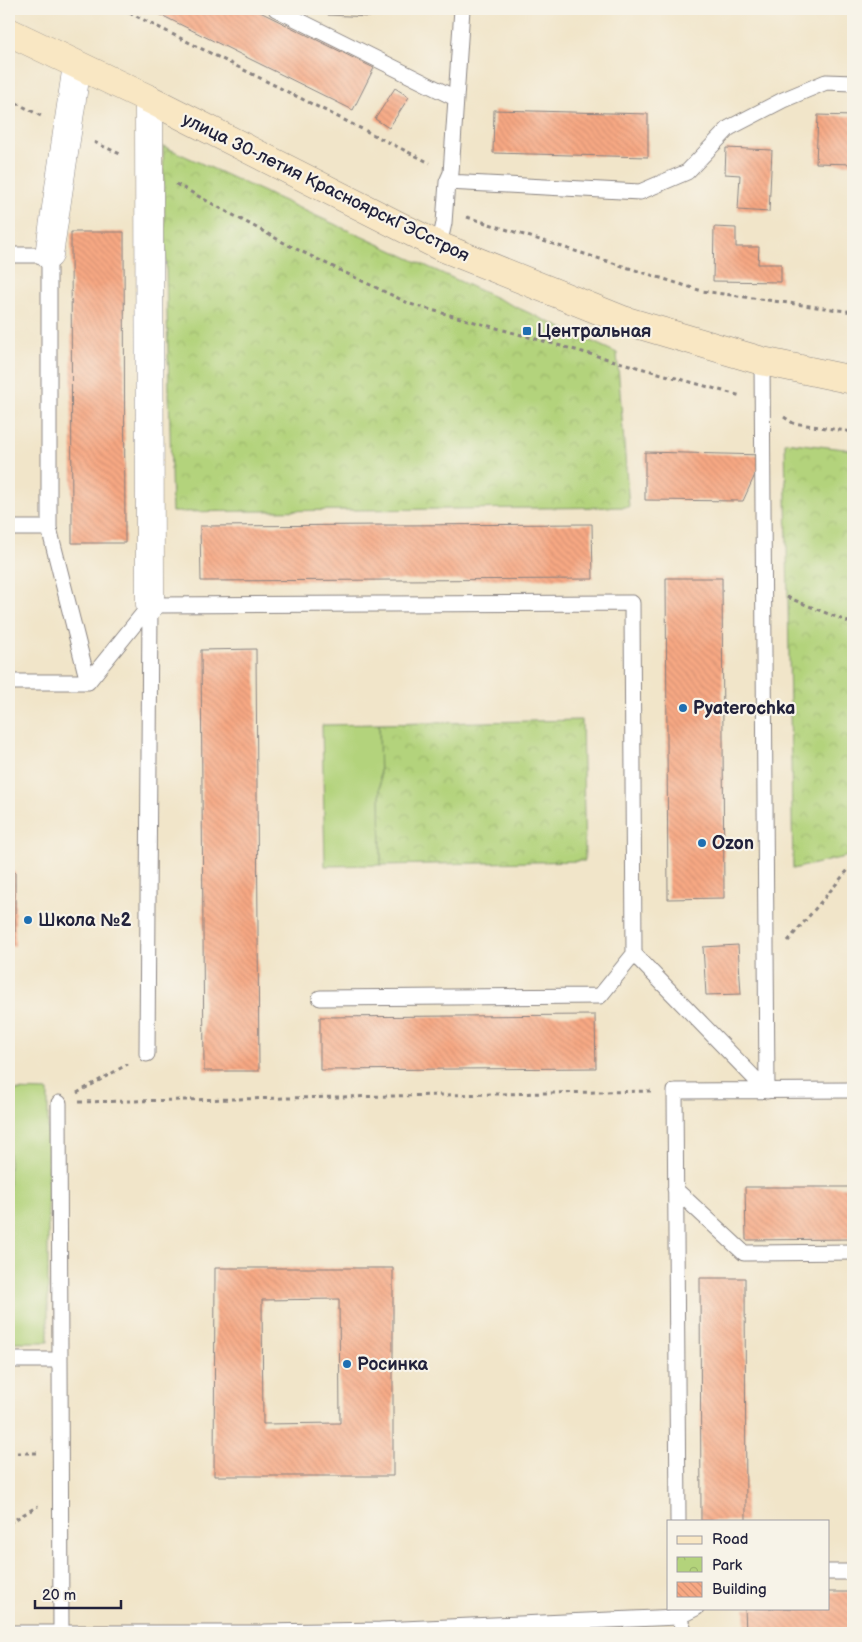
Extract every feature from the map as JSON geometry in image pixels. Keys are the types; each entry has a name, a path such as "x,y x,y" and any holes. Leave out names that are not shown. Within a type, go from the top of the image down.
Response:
{"main road":[{"name":"улица 30-летия КрасноярскГЭСстроя","path":"9,32 149,99 439,246 623,320 762,361 853,380"}],"street":[{"path":"49,255 77,65"},
{"path":"149,99 150,605"}],"lane":[{"path":"276,9 455,98"},
{"path":"439,246 444,223 449,177 462,9"},
{"path":"449,177 640,192 688,172 729,128 783,100 826,82 853,83"},
{"path":"9,255 49,255 49,528 88,682"},
{"path":"762,361 764,402 768,1091"},
{"path":"9,528 49,528"},
{"path":"150,605 632,602 634,954 600,996 320,998"},
{"path":"88,682 150,605"},
{"path":"148,1054 150,605"},
{"path":"9,682 88,682"},
{"path":"634,954 768,1091"},
{"path":"678,1520 675,1091 853,1090"},
{"path":"59,1103 61,1633"},
{"path":"676,1189 744,1253 853,1252"},
{"path":"9,1360 60,1360"},
{"path":"830,1572 853,1572"},
{"path":"9,1633 380,1632 678,1613 686,1633"}],"path":[{"path":"122,9 449,177"},
{"path":"9,99 149,168 290,246 410,304 764,402 793,423 853,432"},
{"path":"445,210 702,290 853,312"},
{"path":"765,588 853,624"},
{"path":"767,966 853,864"},
{"path":"59,1103 148,1054"},
{"path":"59,1103 675,1091"},
{"path":"9,1453 60,1453"},
{"path":"9,1523 61,1494"}],"green space":[{"path":"163,146 617,353 629,507 172,512"},
{"path":"785,442 853,450 853,855 793,869"},
{"path":"582,720 585,861 381,865 379,724"},
{"path":"379,724 381,865 325,866 322,725"},
{"path":"9,1090 48,1091 48,1342 9,1342"}],"building":[{"path":"149,9 254,9 374,68 353,110"},
{"path":"328,9 370,9 370,17 328,15"},
{"path":"395,88 409,97 389,128 375,119"},
{"path":"494,110 648,114 648,157 493,153"},
{"path":"818,115 853,116 853,164 816,163"},
{"path":"726,148 772,150 769,212 738,210 740,175 725,174"},
{"path":"714,227 736,228 736,247 759,247 758,264 781,264 781,282 713,281"},
{"path":"71,232 124,232 125,543 72,543"},
{"path":"645,452 764,455 743,501 645,500"},
{"path":"592,524 593,579 201,581 200,526"},
{"path":"666,578 722,578 724,898 668,899"},
{"path":"256,649 259,1071 204,1071 201,650"},
{"path":"9,872 15,872 15,946 9,946"},
{"path":"738,945 741,994 706,995 703,947"},
{"path":"595,1015 596,1068 320,1070 320,1017"},
{"path":"745,1187 853,1187 853,1239 746,1240"},
{"path":"215,1268 393,1268 393,1476 214,1476","holes":["339,1299 340,1423 263,1424 262,1300"]},
{"path":"700,1278 745,1278 746,1520 701,1520"},
{"path":"830,1592 853,1592 853,1633 746,1633 745,1610 830,1610"}],"place":[{"name":"Центральная","path":"527,331"},
{"name":"Pyaterochka","path":"683,708"},
{"name":"Ozon","path":"702,843"},
{"name":"Школа №2","path":"28,920"},
{"name":"Росинка","path":"347,1364"}]}
